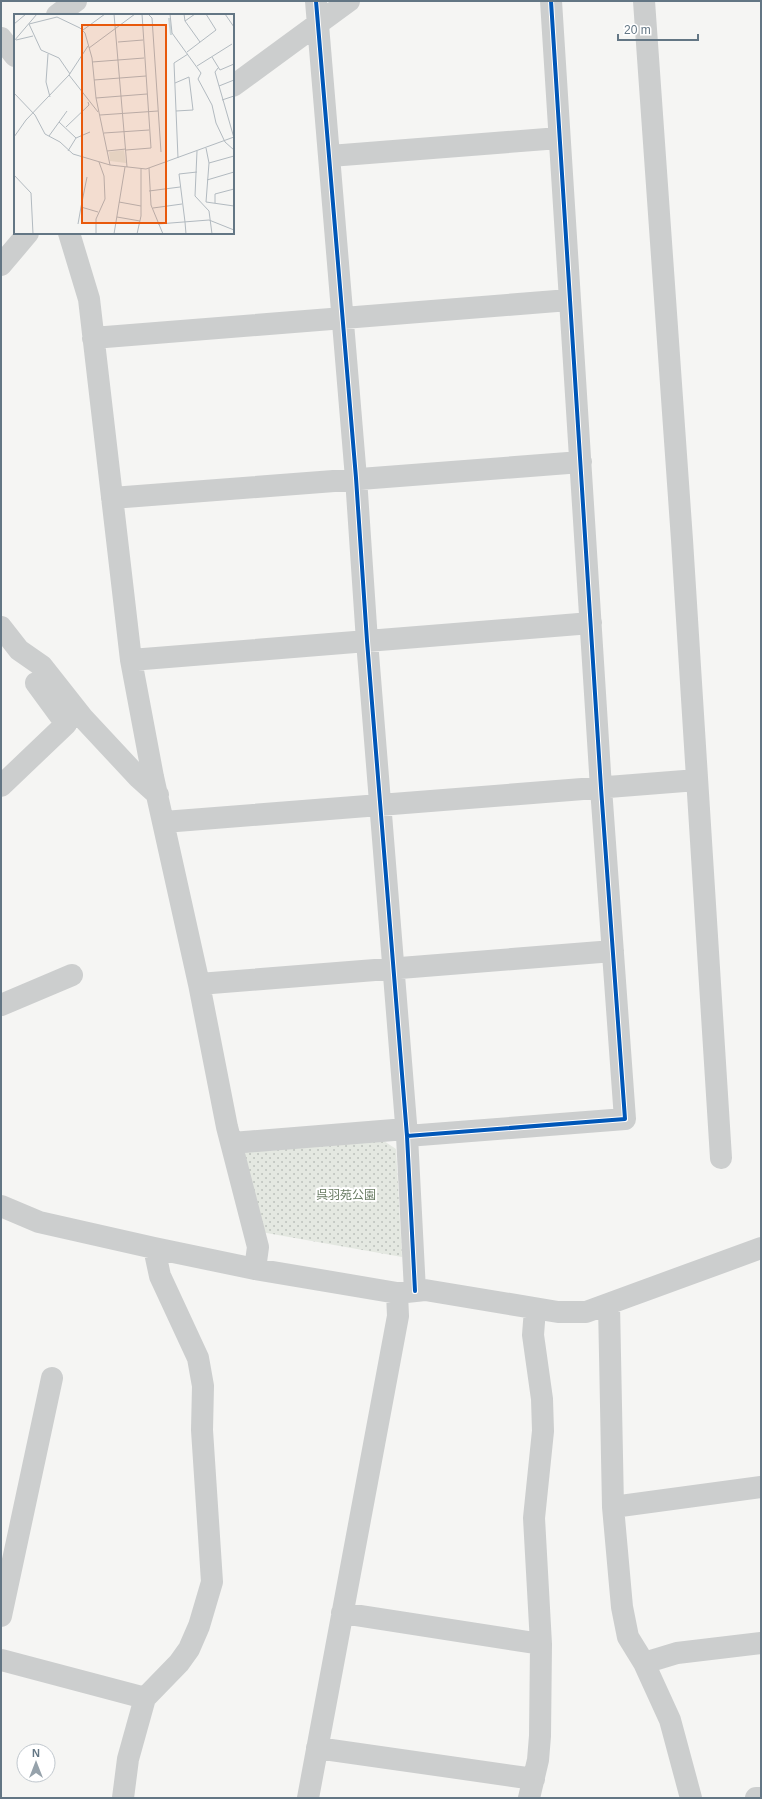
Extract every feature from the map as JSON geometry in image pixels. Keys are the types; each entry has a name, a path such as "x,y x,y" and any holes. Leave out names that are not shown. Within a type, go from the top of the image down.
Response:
{"street":[{"path":"58,14 76,1"},
{"path":"308,1798 398,1316 406,1292 406,1132 392,969 356,478 316,1"},
{"path":"234,85 349,1"},
{"path":"232,1143 625,1119 601,788 550,1"},
{"path":"644,1 721,1158"},
{"path":"330,156 559,138"},
{"path":"1,265 27,234"},
{"path":"69,234 89,299 131,660 158,795 232,1143 258,1247 255,1268"},
{"path":"93,338 569,300"},
{"path":"112,498 335,482 356,478 581,462"},
{"path":"131,660 591,623"},
{"path":"1,627 19,650 29,673 66,724 1,786"},
{"path":"19,650 42,666 83,718 138,777 158,795"},
{"path":"164,822 697,780"},
{"path":"199,984 613,951"},
{"path":"1,1005 72,975"},
{"path":"1,1206 39,1222 154,1248 255,1268 406,1292 424,1290 558,1312 586,1312 761,1248"},
{"path":"123,1798 128,1759 145,1698 179,1663 189,1649 199,1626 212,1582 202,1430 202,1372 198,1358 160,1276 154,1248"},
{"path":"609,1304 612,1507 622,1607 628,1637 644,1663 670,1720 691,1798"},
{"path":"317,1748 531,1789 538,1760 540,1736 541,1644 534,1518 543,1431 542,1400 533,1335 535,1309"},
{"path":"1,1616 52,1378"},
{"path":"612,1507 761,1487"},
{"path":"342,1613 541,1644"},
{"path":"644,1663 677,1652 761,1643"},
{"path":"1,1660 145,1698"},
{"path":"756,1798 761,1798"}],"green space":[{"name":"呉羽苑公園","path":"384,1141 396,1149 402,1257 261,1232 242,1157 247,1151"}],"cycle path":[{"path":"316,1 356,478 367,641 407,1136 415,1291"},
{"path":"407,1136 625,1119 601,788 551,1"}]}
